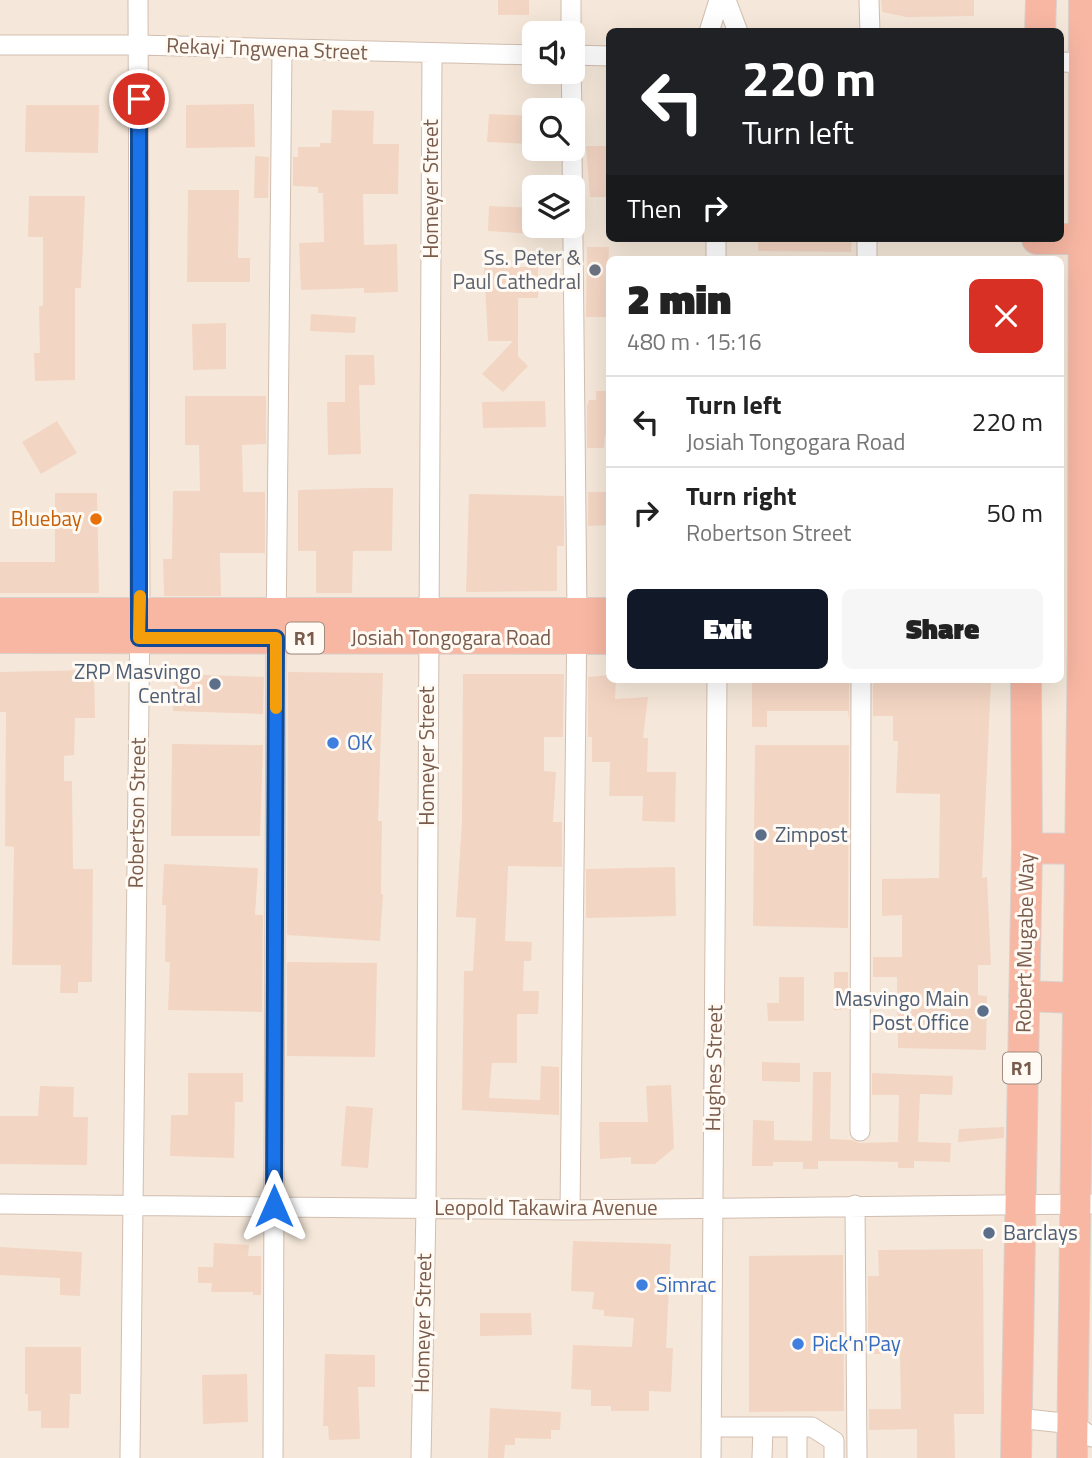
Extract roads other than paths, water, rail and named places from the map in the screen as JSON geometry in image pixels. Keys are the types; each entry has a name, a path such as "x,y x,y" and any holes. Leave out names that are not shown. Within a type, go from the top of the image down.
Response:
{"highway":[{"path":"1040,28 1041,0"},
{"path":"1073,1458 1083,1430 1084,1204 1077,998 1079,636 1071,426 1083,239 1079,63 1084,0"},
{"path":"1064,239 1083,239"},
{"name":"Josiah Tongogara Road","path":"427,626 577,612 606,613"},
{"name":"Josiah Tongogara Road","path":"0,613 139,626"},
{"name":"Josiah Tongogara Road","path":"0,638 139,626 427,626 606,639"},
{"name":"Robert Mugabe Way","path":"1016,1458 1027,848 1026,683"},
{"path":"1027,848 1079,849"},
{"path":"1024,996 1077,998"}],"street":[{"name":"Robertson Street","path":"130,1458 139,626 138,0"},
{"path":"571,0 571,21"},
{"path":"710,28 719,0"},
{"path":"726,0 736,28"},
{"path":"869,0 870,28"},
{"name":"Rekayi Tngwena Street","path":"0,45 139,45 432,55 522,55"},
{"path":"273,1458 276,626 282,50"},
{"name":"Homeyer Street","path":"421,1458 426,1208 432,55"},
{"path":"585,55 606,56"},
{"path":"570,1210 577,612 572,161"},
{"name":"Hughes Street","path":"711,1458 718,683"},
{"path":"860,1131 861,683"},
{"name":"Leopold Takawira Avenue","path":"0,1204 570,1210 1019,1202 1084,1204"},
{"path":"855,1205 857,1458"},
{"path":"1017,1418 1083,1430"},
{"path":"712,1427 812,1427 834,1441 834,1458"},
{"path":"762,1458 763,1427"},
{"path":"797,1427 797,1458"}],"place":[{"name":"Ss. Peter & Paul Cathedral","path":"595,270"},
{"name":"Bluebay","path":"96,519"},
{"name":"ZRP Masvingo Central","path":"215,684"},
{"name":"OK","path":"333,743"},
{"name":"Zimpost","path":"761,835"},
{"name":"Masvingo Main Post Office","path":"983,1011"},
{"name":"Barclays","path":"989,1233"},
{"name":"Simrac","path":"642,1285"},
{"name":"Pick'n'Pay","path":"798,1344"}]}
